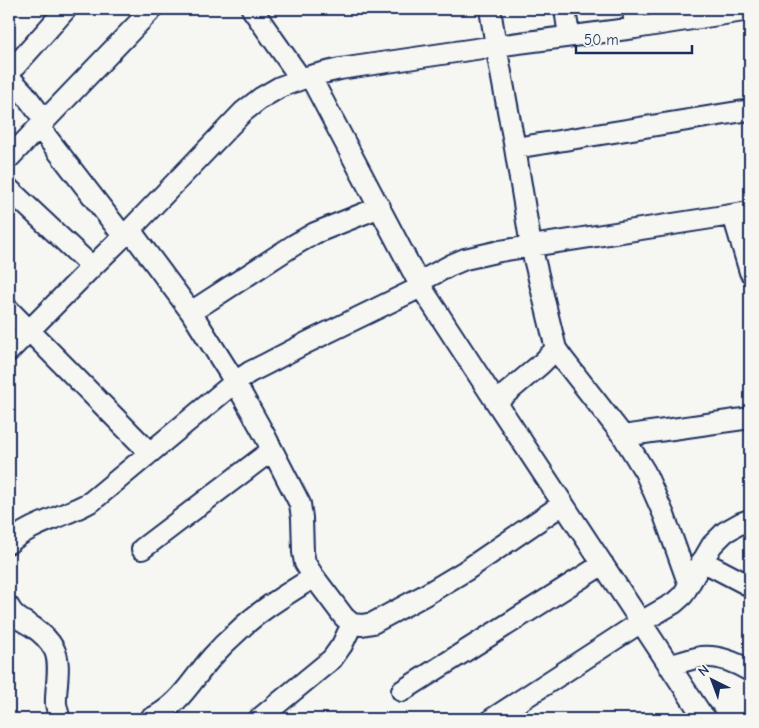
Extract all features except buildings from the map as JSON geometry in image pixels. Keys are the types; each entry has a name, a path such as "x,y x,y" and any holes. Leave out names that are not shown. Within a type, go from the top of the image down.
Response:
{"street":[{"path":"66,9 9,75 24,93 42,124 127,234 192,312 235,382 300,504 305,563 344,617 352,624 373,623 465,571 563,504"},
{"path":"9,158 152,9"},
{"path":"490,9 531,246 556,349 623,436 645,472 660,506 689,585"},
{"path":"565,9 569,36"},
{"path":"9,352 127,234 243,112 261,98 280,87 306,77 371,63 569,36 634,18 750,10"},
{"path":"257,11 306,77 380,207 420,284 669,666 706,719"},
{"path":"515,148 750,110"},
{"path":"9,188 92,267"},
{"path":"192,312 315,233 380,207"},
{"path":"9,543 36,526 92,502 235,382 250,372 465,259 500,251 742,213 750,272"},
{"path":"9,310 150,453"},
{"path":"496,402 556,349"},
{"path":"623,436 750,418"},
{"path":"142,549 272,450"},
{"path":"492,719 641,622 674,603 683,595 712,545 725,532 741,522 750,520"},
{"path":"702,561 750,586"},
{"path":"402,692 603,564"},
{"path":"150,719 165,711 179,699 237,631 267,608 314,577"},
{"path":"12,620 34,627 47,638 56,652 58,668 56,706 60,719"},
{"path":"259,719 332,659 342,645 352,624"},
{"path":"669,666 701,657 726,659 750,671"}]}
